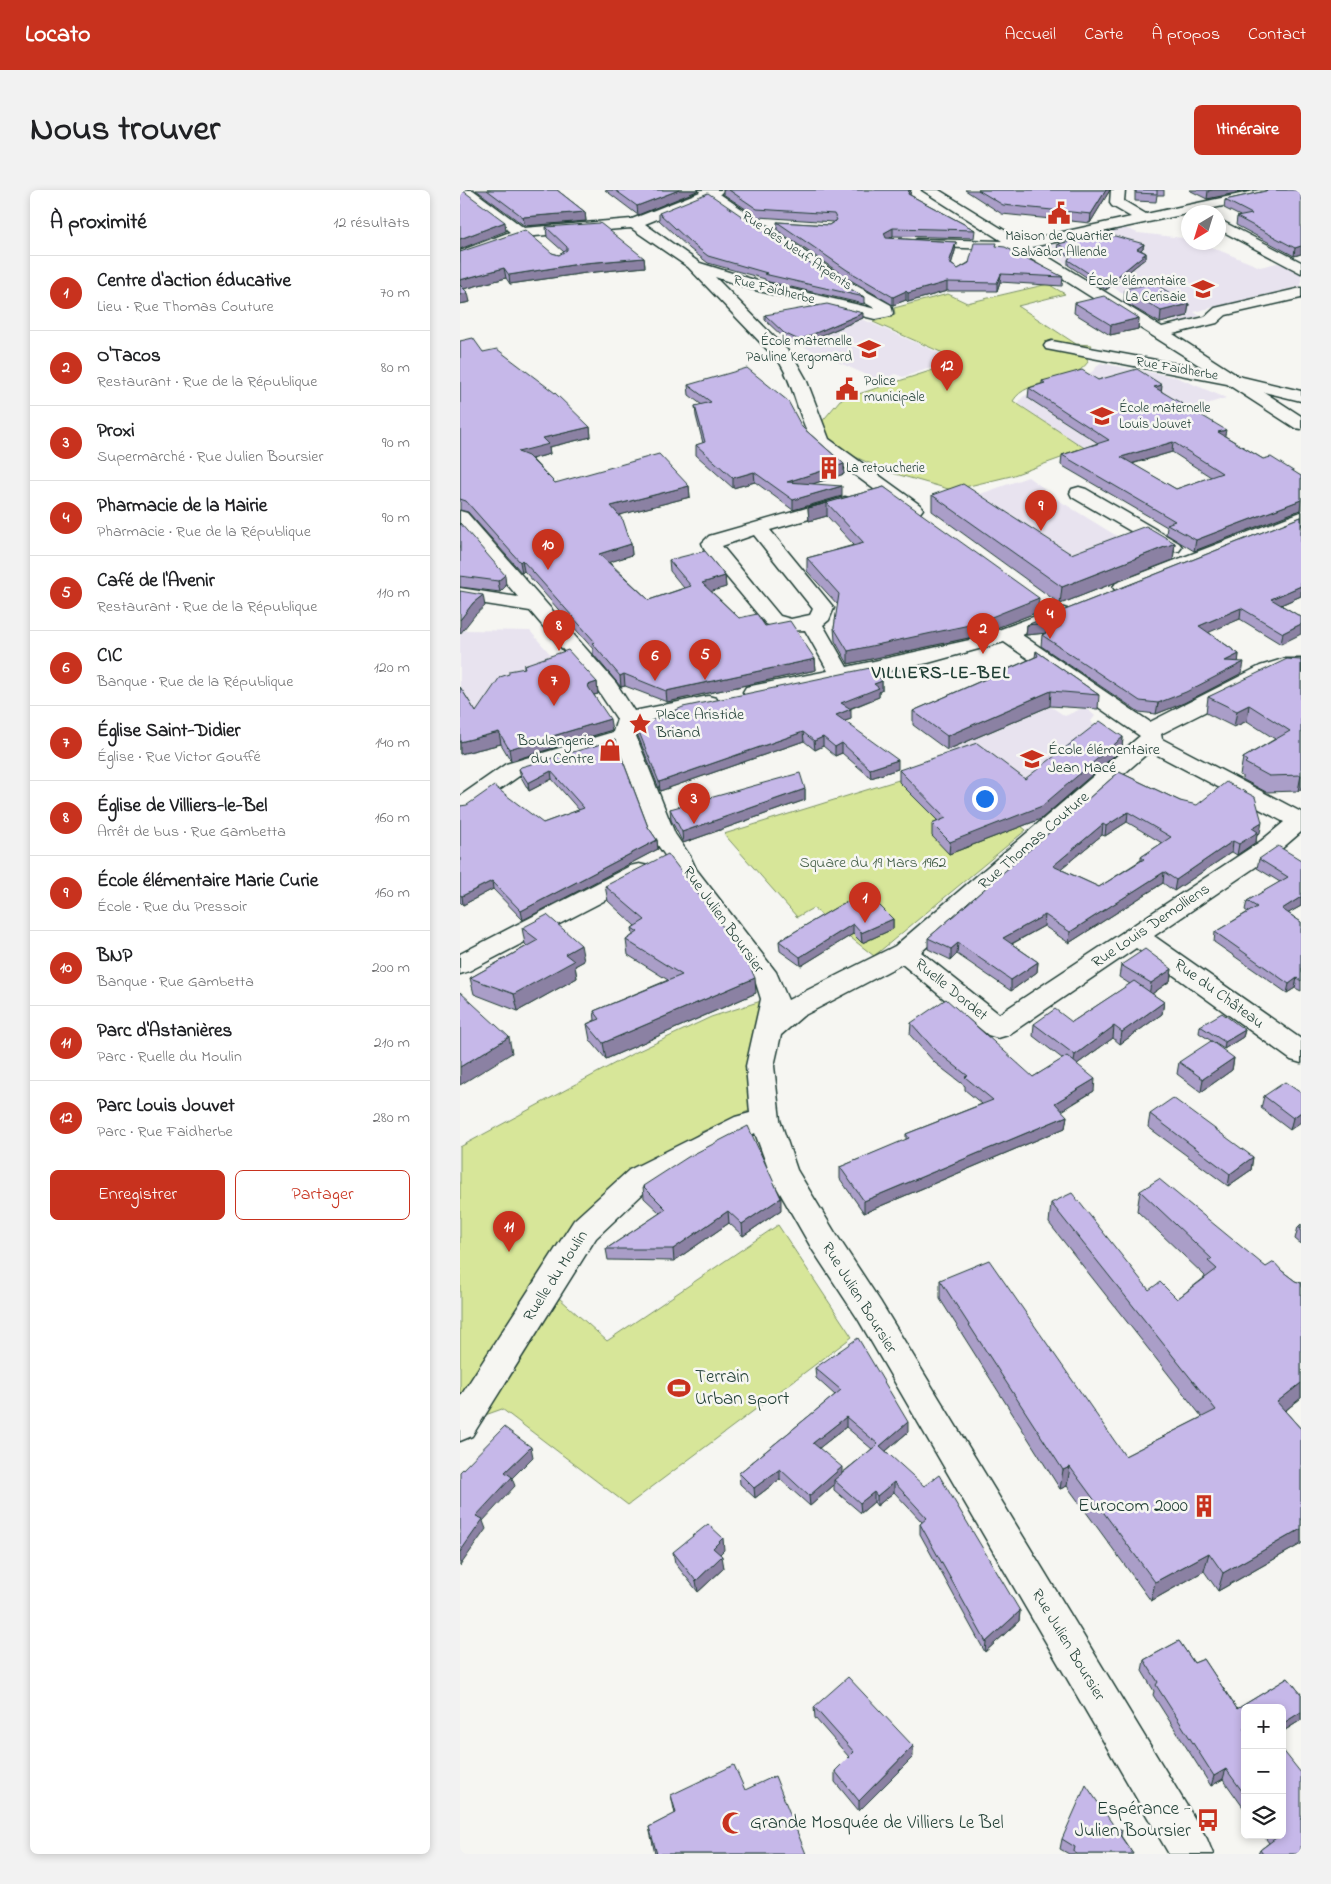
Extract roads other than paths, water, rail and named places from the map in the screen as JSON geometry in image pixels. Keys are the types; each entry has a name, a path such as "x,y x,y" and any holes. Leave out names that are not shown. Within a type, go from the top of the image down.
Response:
{"street":[{"path":"464,190 544,245"},
{"path":"929,190 1017,246 1094,291 1301,424"},
{"path":"1118,190 1117,203 1142,218"},
{"path":"1216,205 1279,190"},
{"path":"460,256 526,232 634,223 711,191"},
{"name":"Rue des Neuf Arpents","path":"711,191 841,283 885,308 885,313"},
{"path":"902,242 966,246 1017,246 1142,218 1181,212"},
{"path":"634,223 693,264 787,360 794,369 815,430 822,442 873,495 925,517"},
{"path":"754,223 782,225"},
{"path":"1226,227 1294,258 1301,268"},
{"path":"962,262 966,246"},
{"name":"Rue Faidherbe","path":"693,264 719,275 756,286 875,314 885,313"},
{"path":"1167,331 1211,320 1221,311 1301,293"},
{"name":"Rue Faidherbe","path":"1052,346 1230,379 1301,396"},
{"path":"1079,493 1192,560"},
{"path":"758,528 824,608 822,616 811,624 782,624 773,620 712,547 712,542 716,540 873,495"},
{"name":"Rue Julien Boursier","path":"460,517 608,688 627,728 663,836 678,856 684,871 766,978 775,998 760,1066 765,1120 783,1172 818,1232 879,1327 1192,1854"},
{"path":"1103,596 1301,518"},
{"path":"463,594 517,582"},
{"path":"463,594 539,606"},
{"path":"460,807 514,769 627,728 731,697 840,673 928,657 1007,635 1060,608"},
{"path":"811,624 840,673"},
{"path":"1007,635 1149,736 1286,815 1301,820"},
{"name":"Rue Thomas Couture","path":"767,1032 793,1009 904,952 1124,775 1149,736 1268,672 1283,666 1301,666"},
{"name":"Rue Louis Demolliens","path":"998,1028 1270,846 1301,820"},
{"path":"460,965 660,862 673,850"},
{"name":"Rue du Château","path":"1137,936 1301,1053"},
{"name":"Ruelle Dordet","path":"904,952 998,1028"},
{"name":"Ruelle du Moulin","path":"460,1426 585,1229 640,1178 746,1125 765,1120"}],"place":[{"name":"Maison de Quartier Salvador Allende","path":"1059,213"},
{"name":"École élémentaire La Cerisaie","path":"1203,289"},
{"name":"École maternelle Pauline Kergomard","path":"869,349"},
{"name":"Police municipale","path":"847,389"},
{"name":"Parc Louis Jouvet","path":"947,391"},
{"name":"École maternelle Louis Jouvet","path":"1102,416"},
{"name":"La retoucherie","path":"829,468"},
{"name":"École élémentaire Marie Curie","path":"1041,531"},
{"name":"BNP","path":"548,570"},
{"name":"Pharmacie de la Mairie","path":"1050,639"},
{"name":"Église de Villiers-le-Bel","path":"559,651"},
{"name":"O'Tacos","path":"983,654"},
{"name":"Café de l'Avenir","path":"705,680"},
{"name":"CIC","path":"655,681"},
{"name":"Église Saint-Didier","path":"554,706"},
{"name":"Place Aristide Briand","path":"640,724"},
{"name":"Boulangerie du Centre","path":"610,750"},
{"name":"École élémentaire Jean Macé","path":"1032,759"},
{"name":"Proxi","path":"694,824"},
{"name":"Centre d'action éducative","path":"865,923"},
{"name":"Parc d'Astanières","path":"509,1252"},
{"name":"Terrain Urban sport","path":"679,1388"},
{"name":"Eurocom 2000","path":"1204,1506"},
{"name":"Espérance - Julien Boursier","path":"1208,1820"},
{"name":"Grande Mosquée de Villiers Le Bel","path":"733,1823"}],"district":[{"name":"VILLIERS-LE-BEL","path":"941,674"}],"park label":[{"name":"Square du 19 Mars 1962","path":"873,863"}]}
